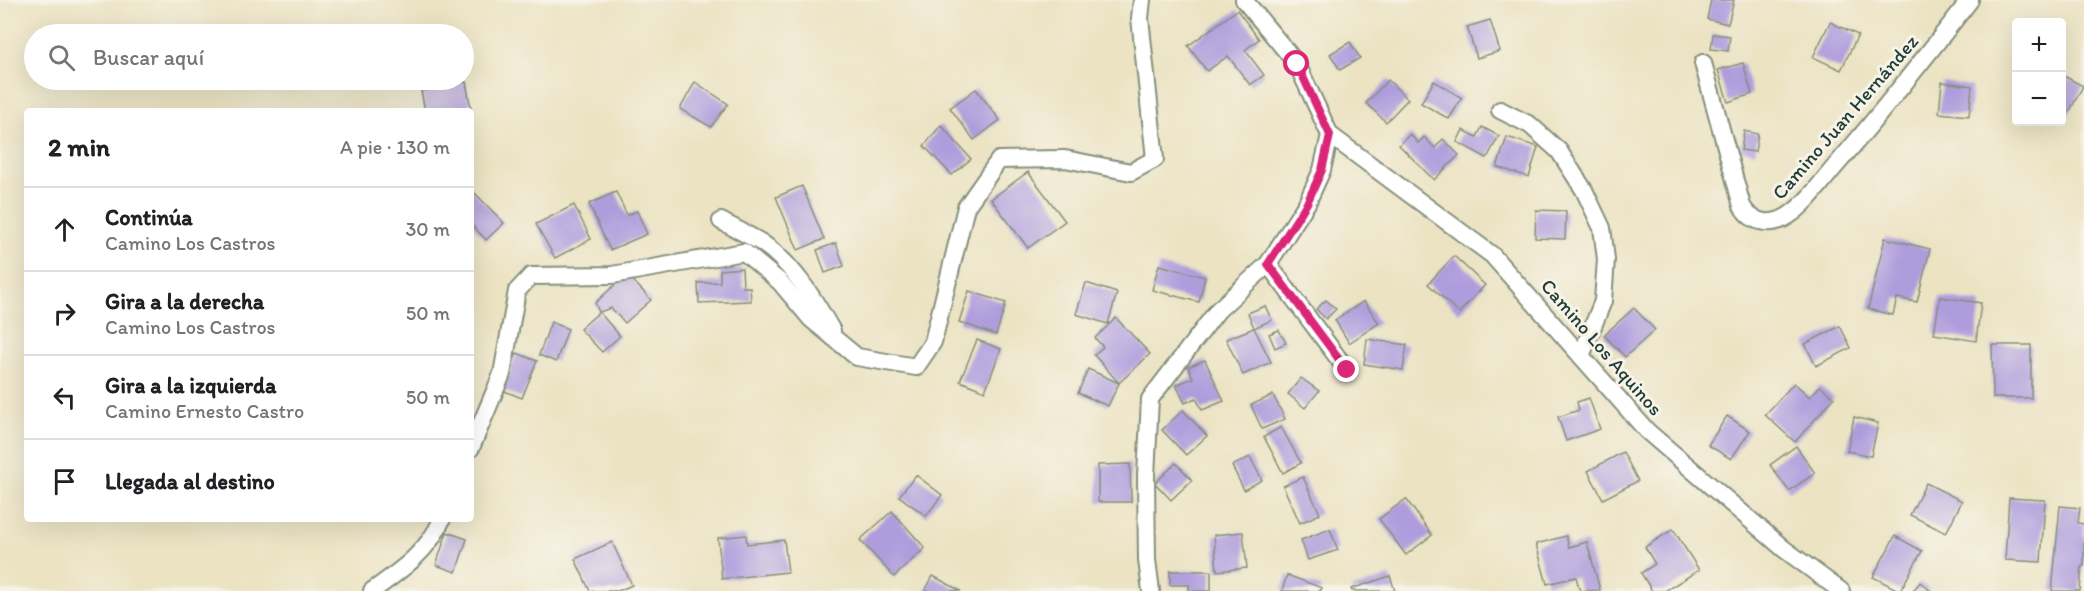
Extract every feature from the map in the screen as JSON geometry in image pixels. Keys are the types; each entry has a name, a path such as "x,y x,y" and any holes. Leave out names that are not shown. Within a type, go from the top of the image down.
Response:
{"street":[{"path":"474,441 502,374 517,291 531,276 612,275 744,252 780,282 811,319 857,357 916,367 933,342 966,207 999,160 1065,159 1131,172 1155,159 1140,18 1142,0"},
{"path":"1151,591 1147,560 1146,476 1150,399 1218,310 1268,264 1307,203 1322,170 1330,135 1297,64 1244,0"},
{"name":"Camino Juan Hernández","path":"1703,63 1742,206 1747,216 1758,221 1787,217 1804,202 1884,109 1970,0"},
{"path":"1500,110 1530,125 1559,151 1584,190 1602,228 1606,259 1603,301 1581,356"},
{"name":"Camino Los Aquinos","path":"1330,135 1492,255 1647,431 1784,549 1841,591"},
{"path":"721,221 763,244 790,269 814,300 838,342"},
{"path":"1268,264 1347,370"},
{"path":"372,591 408,565 436,533 441,522"}],"building":[{"path":"1711,0 1734,0 1728,24 1707,19"},
{"path":"1237,10 1259,39 1245,50 1264,75 1250,85 1228,56 1207,71 1188,46"},
{"path":"1490,20 1500,51 1477,58 1467,27"},
{"path":"1830,22 1858,35 1841,70 1813,57"},
{"path":"1713,34 1730,36 1728,51 1711,49"},
{"path":"1350,42 1360,58 1340,70 1330,54"},
{"path":"1743,63 1752,94 1728,102 1718,70"},
{"path":"2066,77 2083,86 2066,118"},
{"path":"1388,80 1408,99 1386,122 1366,103"},
{"path":"1434,81 1462,98 1449,119 1421,103"},
{"path":"695,82 728,104 711,127 680,109"},
{"path":"1942,82 1972,86 1969,116 1939,113"},
{"path":"976,89 1000,120 974,140 950,108"},
{"path":"467,90 471,108 424,108 421,91"},
{"path":"941,125 971,159 952,175 924,146"},
{"path":"1482,127 1499,136 1487,158 1457,142 1463,130 1477,137"},
{"path":"1744,131 1758,134 1755,152 1741,150"},
{"path":"1410,134 1418,143 1424,137 1435,148 1443,139 1459,155 1434,180 1399,145"},
{"path":"1507,137 1538,147 1529,177 1497,167"},
{"path":"1028,172 1065,221 1028,248 991,199"},
{"path":"802,186 824,239 798,250 776,197"},
{"path":"474,192 504,223 486,240 474,227"},
{"path":"616,192 627,215 637,211 647,234 610,250 589,204"},
{"path":"574,205 591,239 555,258 536,224"},
{"path":"1536,210 1566,211 1565,239 1535,238"},
{"path":"1885,238 1930,249 1917,302 1897,298 1893,315 1868,309"},
{"path":"836,243 844,266 825,273 817,250"},
{"path":"1454,256 1485,285 1459,313 1428,284"},
{"path":"1159,265 1205,277 1199,302 1152,290"},
{"path":"742,268 743,287 750,287 751,301 699,303 698,283 720,282 720,270"},
{"path":"627,274 651,300 625,323 611,308 599,312 595,303"},
{"path":"1086,283 1117,293 1108,324 1076,314"},
{"path":"969,291 1006,303 996,335 959,322"},
{"path":"1940,297 1981,303 1976,341 1934,334"},
{"path":"1326,300 1336,309 1326,319 1316,309"},
{"path":"1364,301 1379,323 1349,343 1335,320"},
{"path":"1265,306 1272,320 1254,328 1248,313"},
{"path":"1634,308 1655,330 1625,357 1604,335"},
{"path":"599,312 620,336 602,352 580,329"},
{"path":"1116,318 1150,354 1119,383 1094,355 1103,347 1095,338"},
{"path":"551,322 568,329 556,362 539,355"},
{"path":"1840,326 1851,348 1816,366 1805,344"},
{"path":"1254,328 1271,362 1243,375 1226,339"},
{"path":"1279,330 1286,343 1275,348 1269,334"},
{"path":"1367,339 1407,345 1403,370 1364,364"},
{"path":"977,340 1001,349 985,391 960,381"},
{"path":"1992,345 2031,345 2031,398 1993,398"},
{"path":"517,353 537,361 522,398 502,390"},
{"path":"1205,360 1224,401 1202,410 1196,398 1185,403 1176,385 1193,378 1188,367"},
{"path":"1088,369 1119,383 1108,406 1078,393"},
{"path":"1301,378 1319,391 1305,408 1288,394"},
{"path":"1794,383 1810,397 1820,386 1834,398 1795,442 1765,415"},
{"path":"1273,395 1285,419 1262,429 1251,405"},
{"path":"1589,398 1600,429 1566,441 1558,417 1579,410 1577,402"},
{"path":"1183,410 1207,436 1186,455 1162,430"},
{"path":"1727,416 1750,431 1731,459 1708,445"},
{"path":"1854,417 1878,423 1871,456 1847,451"},
{"path":"1281,427 1301,463 1283,473 1264,437"},
{"path":"1796,446 1815,473 1789,491 1770,465"},
{"path":"1623,452 1638,481 1603,499 1588,471"},
{"path":"1250,457 1262,480 1244,490 1232,466"},
{"path":"1176,463 1192,480 1171,500 1155,483"},
{"path":"1130,464 1131,502 1098,502 1098,465"},
{"path":"916,475 942,495 926,516 899,496"},
{"path":"1303,477 1320,514 1300,523 1283,486"},
{"path":"1926,483 1962,501 1946,533 1910,515"},
{"path":"2009,498 2045,500 2041,562 2005,560"},
{"path":"1406,499 1432,535 1406,555 1379,519"},
{"path":"2060,506 2080,508 2078,523 2084,524 2084,566 2082,566 2080,591 2052,591"},
{"path":"892,511 925,548 894,577 860,540"},
{"path":"1330,529 1338,550 1308,560 1301,540"},
{"path":"1673,529 1699,570 1665,591 1652,591 1641,573 1655,564 1645,547"},
{"path":"447,532 467,539 456,572 436,565"},
{"path":"1243,532 1247,568 1217,571 1214,535"},
{"path":"746,535 747,544 784,540 788,572 722,579 718,538"},
{"path":"1566,536 1569,547 1587,542 1600,590 1580,591 1576,577 1547,584 1536,544"},
{"path":"1895,536 1922,551 1900,591 1873,577"},
{"path":"612,542 632,585 618,591 590,591 575,559"},
{"path":"1170,571 1211,571 1211,591 1189,591 1189,585 1170,585"},
{"path":"1287,575 1322,588 1320,591 1282,591"},
{"path":"933,576 961,591 925,591"},
{"path":"1390,576 1395,591 1352,591 1351,589"},
{"path":"1920,582 1931,591 1913,591"}],"route":[{"path":"1297,64 1330,135 1322,170 1307,203 1268,264 1347,370"}]}
